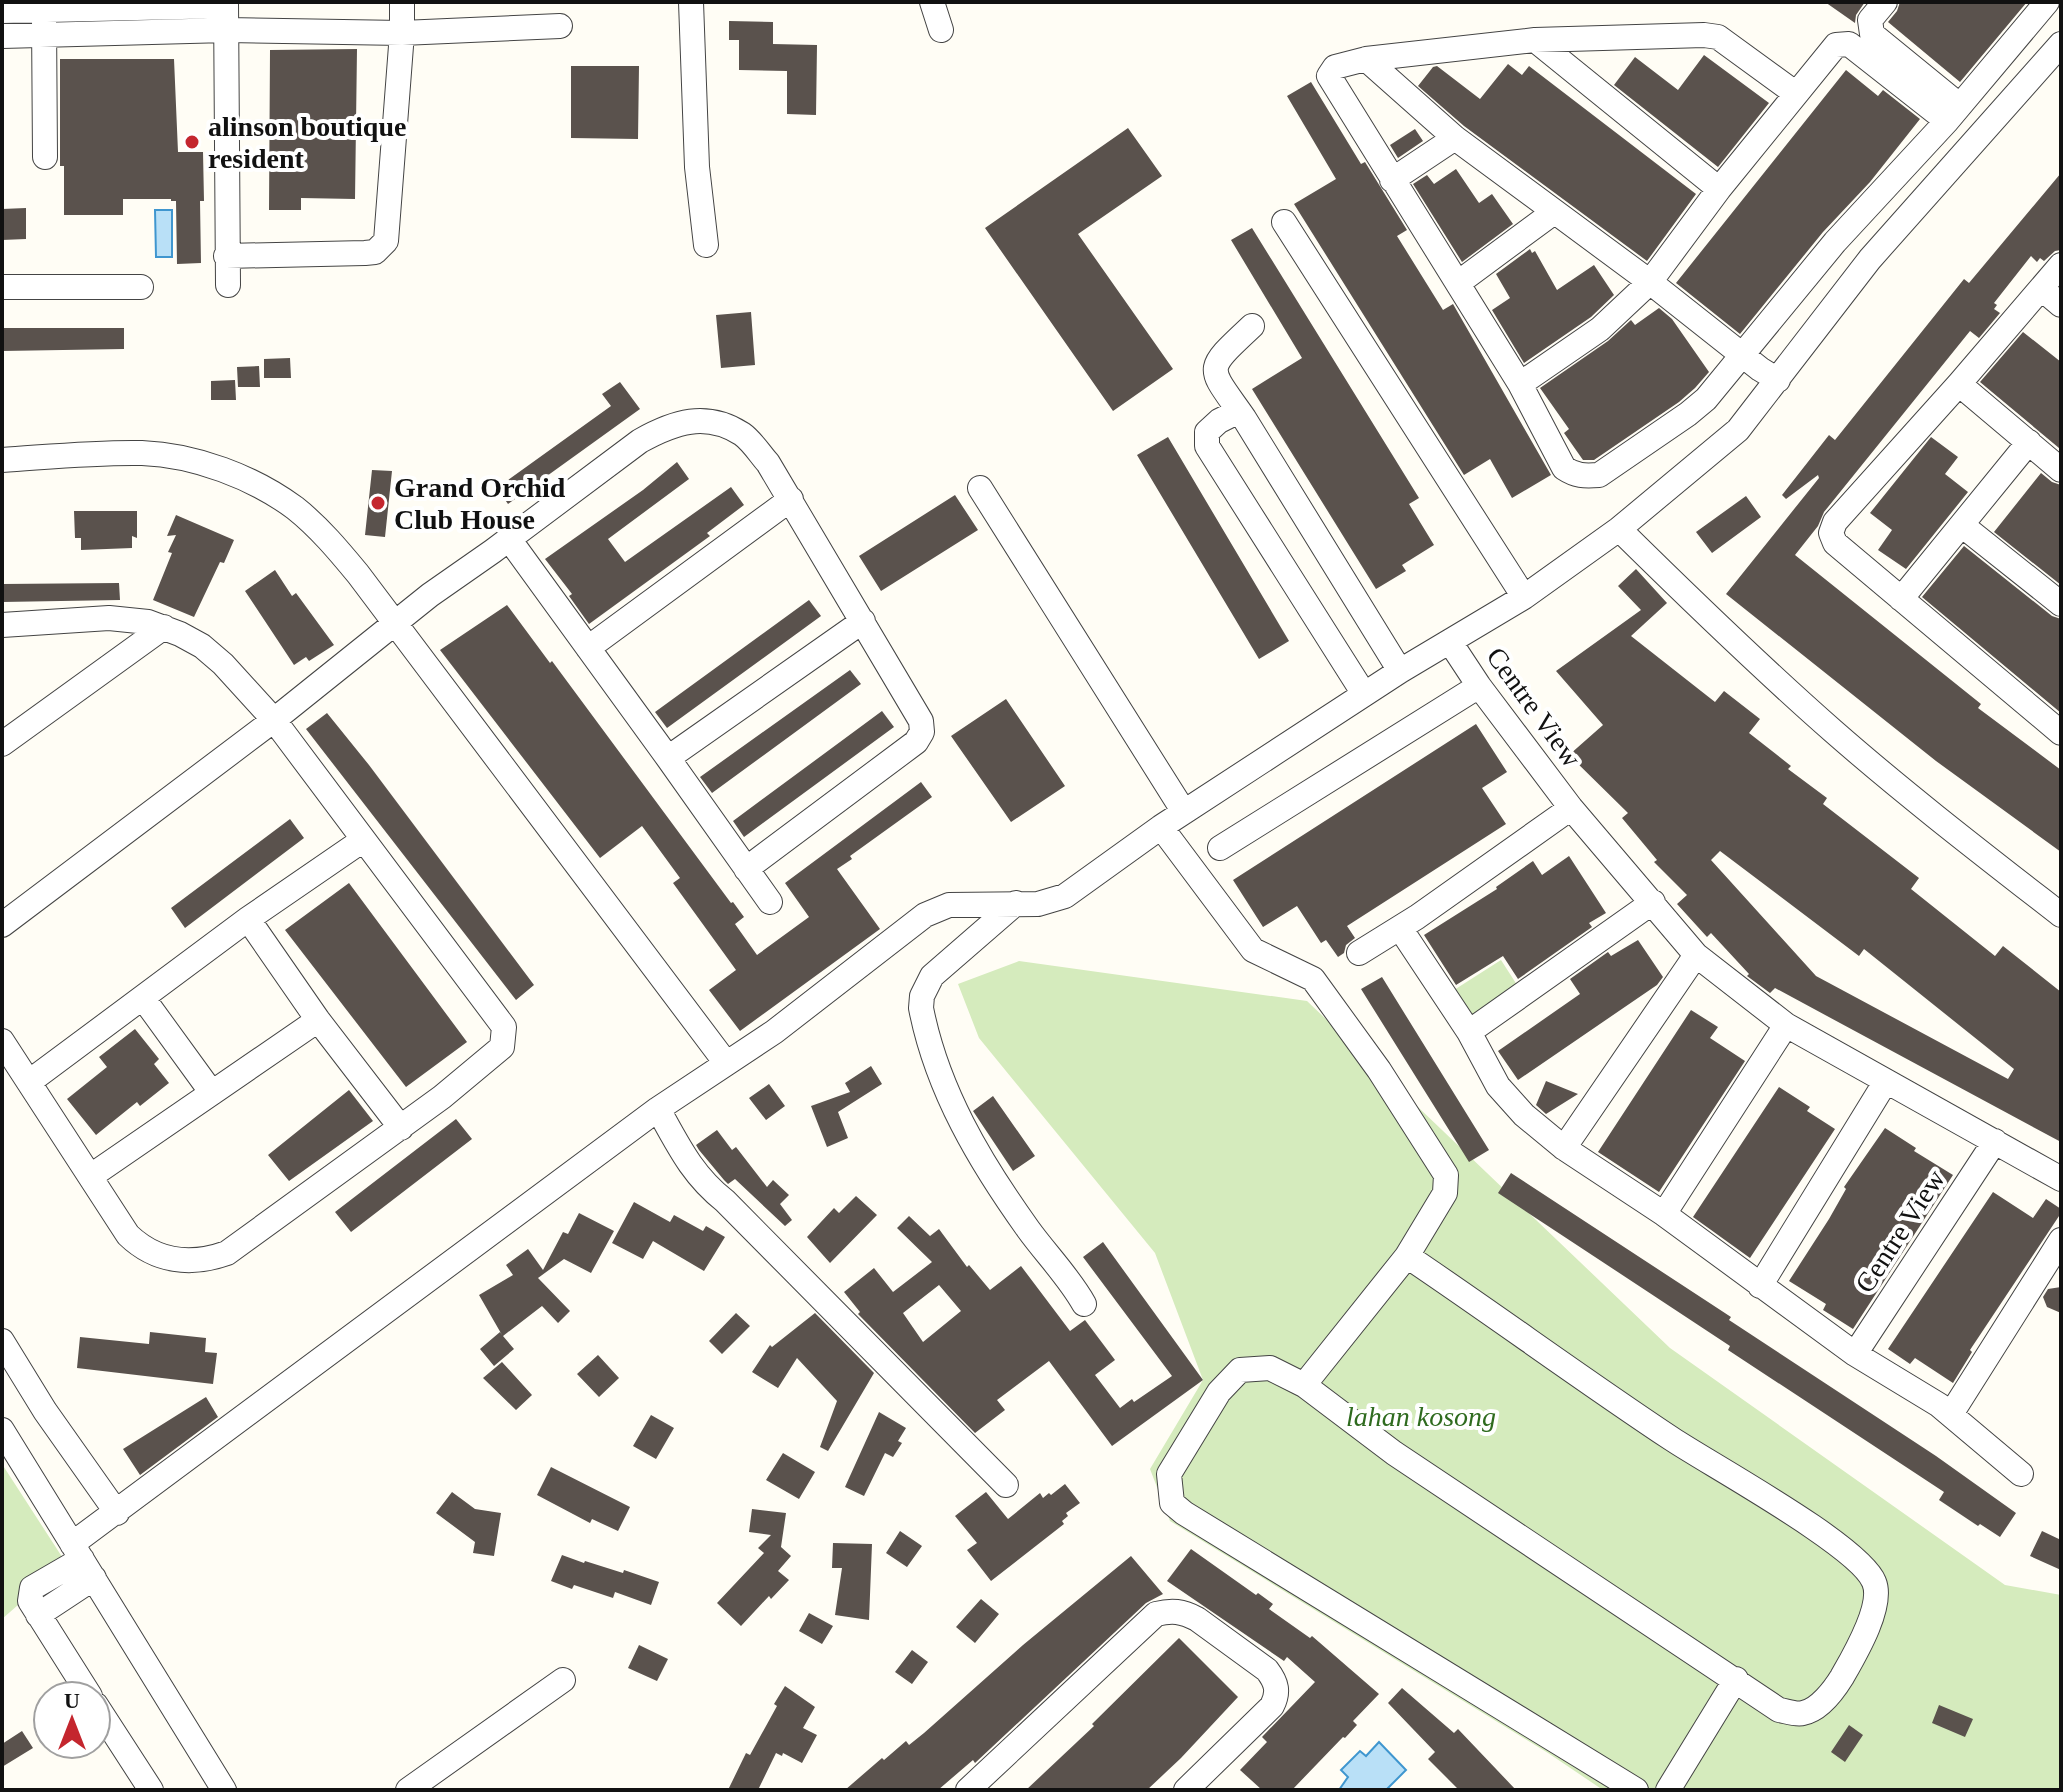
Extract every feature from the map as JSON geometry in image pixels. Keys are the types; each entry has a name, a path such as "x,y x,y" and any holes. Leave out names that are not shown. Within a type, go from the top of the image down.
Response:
{"street":[{"path":"226,256 365,253 381,248 386,241 402,2"},
{"path":"691,2 697,167 706,245"},
{"path":"932,2 941,30"},
{"path":"1885,2 1870,20 1872,34 1953,113"},
{"path":"1795,93 1718,37 1704,35 1535,40 1366,59 1335,67 1331,70 1330,79 1520,384 1564,468 1575,475 1599,475 1706,399 1835,242 1953,113 2047,2"},
{"path":"2,11 44,6 226,13 402,33 560,26"},
{"path":"44,6 45,157"},
{"path":"2,36 44,35 226,13"},
{"path":"226,13 228,285"},
{"path":"1535,40 1719,189"},
{"path":"1520,384 1600,329 1650,282 1719,189 1836,45 1849,44 1953,113"},
{"path":"80,1680 38,1615 117,1513 658,1109 774,1032 925,915 949,905 1038,904 1065,896 1161,827 1400,671 1524,597 1619,529 1738,430 1870,259 2061,44"},
{"path":"1366,59 1455,138 1778,380"},
{"path":"1392,180 1455,138"},
{"path":"1458,283 1554,212"},
{"path":"1284,222 1524,597"},
{"path":"2061,265 1835,522 1831,533 1835,543 2061,733"},
{"path":"2,287 141,287"},
{"path":"2042,289 2061,305"},
{"path":"1252,326 1220,355 1215,380 1239,411 1400,671"},
{"path":"1959,384 2061,470"},
{"path":"1239,411 1219,421 1207,432 1206,442 1364,694"},
{"path":"2,925 274,720 340,664 430,595 640,441 683,421 716,423 744,435 768,463 921,721 922,732 916,742 746,869"},
{"path":"1901,599 2029,442"},
{"path":"2,460 102,453 145,453 184,458 244,479 294,508 332,542 396,624 726,1063"},
{"path":"980,488 1184,812"},
{"path":"588,648 791,499"},
{"path":"1963,526 2061,604"},
{"path":"1619,529 1834,731 2061,915"},
{"path":"509,539 770,902"},
{"path":"1305,601 1341,577"},
{"path":"2,625 109,618 148,622 202,646 223,664 274,720 504,1027 502,1047 401,1128 227,1253 196,1261 162,1258 140,1247 128,1235 2,1041"},
{"path":"668,758 863,621"},
{"path":"2,744 164,627"},
{"name":"Centre View","path":"1450,642 1479,686 1571,808 1696,955 1786,1025 2061,1179"},
{"path":"1220,848 1479,686"},
{"name":"Centre View","path":"1359,953 1400,928 1571,808"},
{"path":"1161,827 1253,950 1313,979 1379,1070 1446,1175 1445,1193 1407,1256 1304,1385"},
{"path":"29,1082 248,919 363,840"},
{"path":"1469,1032 1653,902"},
{"path":"1016,903 932,976 922,996 921,1008 947,1097 969,1137 1028,1229 1084,1304"},
{"path":"248,919 318,1020 401,1128"},
{"path":"1400,928 1469,1032 1511,1103 1564,1148 1664,1214 1855,1354 1951,1414 2021,1474"},
{"path":"1564,1148 1696,955"},
{"path":"143,998 212,1093"},
{"path":"91,1176 318,1020"},
{"path":"1664,1214 1786,1025"},
{"path":"1760,1286 1886,1081"},
{"path":"658,1109 691,1169 706,1186 725,1201 1006,1485"},
{"name":"Centre View","path":"1855,1354 1995,1141"},
{"path":"1951,1414 2061,1240"},
{"path":"1407,1256 1673,1440 1823,1535 1852,1555 1869,1573 1877,1597 1859,1647 1837,1685 1817,1707 1801,1714 1779,1710 1394,1453 1304,1385 1270,1368 1240,1370 1219,1392 1169,1474 1172,1503 1636,1790"},
{"path":"2,1341 45,1411 117,1513"},
{"path":"2,1430 224,1790"},
{"path":"968,1790 1156,1614 1169,1610 1197,1619 1267,1670 1275,1680 1277,1690 1272,1706 1186,1790"},
{"path":"1668,1790 1736,1679"},
{"path":"408,1790 563,1680"},
{"path":"112,1730 151,1790"}],"green space":[{"path":"1501,960 1519,988 1473,1019 1454,990"},
{"name":"lahan kosong","path":"1019,961 1307,1001 1670,1348 2005,1585 2061,1595 2061,1790 1603,1790 1548,1753 1170,1521 1150,1469 1203,1380 1155,1253 979,1038 958,984"},
{"path":"2,1464 66,1563 2,1619"}],"water":[{"path":"155,210 172,210 172,257 156,257"},
{"path":"1379,1742 1406,1770 1386,1790 1339,1790 1348,1777 1341,1770 1360,1751 1366,1756"}],"building":[{"path":"1825,2 1865,2 1856,15 1855,23"},
{"path":"1900,2 2027,2 1960,82 1888,22"},
{"path":"729,21 773,22 773,44 817,45 816,115 787,114 787,71 739,70 739,40 729,40"},
{"path":"357,49 355,199 301,198 301,210 269,210 270,50"},
{"path":"1704,55 1769,103 1718,167 1614,85 1635,57 1678,90"},
{"path":"60,59 174,59 178,152 203,152 201,263 177,264 176,201 171,199 123,199 123,215 64,215 64,166 60,166"},
{"path":"1508,64 1522,75 1529,66 1696,194 1647,261 1464,126 1418,86 1437,66 1480,99"},
{"path":"571,66 639,66 638,139 571,138"},
{"path":"1846,70 1878,96 1883,90 1920,119 1740,334 1676,283"},
{"path":"1311,82 1361,164 1365,162 1407,230 1397,236 1443,310 1453,304 1551,475 1512,498 1490,459 1464,475 1294,204 1336,179 1287,96"},
{"path":"1128,128 1162,176 1078,234 1173,369 1113,411 985,228"},
{"path":"1415,129 1423,141 1398,158 1390,145"},
{"path":"1456,169 1479,203 1492,194 1513,224 1462,262 1413,184 1427,175 1434,184"},
{"path":"2061,173 2061,250 2055,251 2044,261 2040,258 2037,262 2031,256 1994,303 1997,305 1994,309 2000,313 1979,338 1970,331 1824,512 1818,526 1795,555 1981,704 1978,708 2061,770 2061,852 1936,761 1726,594 1819,478 1818,475 1786,499 1782,495 1829,435 1835,440 1964,279 1969,283"},
{"path":"26,208 26,239 2,240 2,209"},
{"path":"1252,228 1419,498 1409,504 1434,545 1402,565 1406,571 1376,589 1252,389 1302,358 1231,240"},
{"path":"1530,249 1532,253 1535,251 1557,290 1594,265 1614,295 1591,317 1524,363 1492,310 1510,298 1496,274"},
{"path":"1659,308 1672,319 1709,372 1679,402 1594,460 1583,460 1564,433 1569,429 1540,388 1608,341 1631,320 1635,325"},
{"path":"751,312 755,365 721,368 716,315"},
{"path":"2,328 124,328 124,349 2,351"},
{"path":"2023,332 2061,362 2059,448 1980,382"},
{"path":"290,358 291,378 264,378 264,359"},
{"path":"259,366 260,387 238,387 237,367"},
{"path":"235,380 236,400 211,400 211,381"},
{"path":"620,382 640,409 508,504 497,488 611,406 602,394"},
{"path":"1168,437 1289,641 1259,659 1137,455"},
{"path":"1931,437 1958,457 1945,474 1968,492 1906,569 1878,550 1892,530 1870,513"},
{"path":"677,462 689,479 608,539 625,562 731,487 744,505 707,533 710,536 589,624 569,596 572,594 545,559 643,490"},
{"name":"Grand Orchid Club House","path":"372,470 392,471 385,537 365,535"},
{"path":"2041,473 2061,485 2061,585 1994,532"},
{"path":"955,495 978,530 881,591 859,556"},
{"path":"1746,496 1761,517 1712,553 1696,532"},
{"path":"74,511 137,511 137,538 132,536 132,548 81,550 81,538 75,538"},
{"path":"176,515 234,540 194,617 153,600 172,553 168,552 176,535 167,536"},
{"path":"1964,546 2052,616 2061,619 2061,713 1922,597"},
{"path":"1636,569 1667,603 1631,636 1715,702 1724,691 1760,719 1749,733 1791,766 1788,769 1827,798 1823,804 1919,878 1911,889 1995,956 2003,946 2061,992 2061,1142 1775,988 1770,993 1747,976 1749,974 1711,933 1707,937 1677,904 1687,895 1654,862 1657,860 1622,818 1628,813 1569,755 1603,725 1556,671 1641,610 1618,586","holes":["1720,851 1859,956 1864,949 2014,1069 2008,1079 1816,976 1711,860"]},
{"path":"275,570 292,596 296,593 334,645 309,661 306,657 294,665 245,591"},
{"path":"119,583 120,600 2,602 2,584"},
{"path":"809,600 821,616 667,728 655,712"},
{"path":"507,605 744,917 735,924 757,955 809,917 785,883 921,782 932,797 850,856 852,859 837,869 880,929 740,1031 709,990 736,970 673,883 680,878 642,826 600,858 440,650"},
{"path":"850,670 861,684 712,793 700,777"},
{"path":"1006,699 1065,786 1011,822 951,736"},
{"path":"882,711 894,727 744,837 733,821"},
{"path":"327,713 534,985 516,1000 306,729"},
{"path":"1476,724 1507,772 1482,788 1506,824 1347,926 1355,938 1338,957 1326,940 1321,943 1297,906 1263,927 1233,880"},
{"path":"290,819 304,838 185,928 171,908"},
{"path":"1569,856 1606,913 1589,923 1592,927 1518,979 1503,956 1456,985 1424,935 1497,889 1533,861 1542,875"},
{"path":"349,883 467,1042 406,1087 285,930"},
{"path":"1638,940 1663,977 1657,985 1518,1080 1498,1051 1580,994 1570,979 1608,952 1611,956"},
{"path":"1382,977 1489,1150 1469,1162 1361,989"},
{"path":"1691,1010 1718,1027 1710,1038 1745,1061 1659,1192 1598,1152"},
{"path":"135,1029 159,1059 154,1064 169,1083 140,1106 137,1102 96,1135 67,1099 107,1067 99,1057"},
{"path":"871,1066 882,1084 838,1112 848,1138 827,1147 811,1106 850,1092 845,1083"},
{"path":"1546,1081 1578,1094 1546,1114 1536,1105"},
{"path":"769,1084 785,1106 766,1120 749,1098"},
{"path":"1779,1087 1810,1107 1807,1111 1835,1129 1750,1258 1693,1217"},
{"path":"349,1090 373,1121 289,1181 268,1155"},
{"path":"993,1096 1035,1156 1013,1171 973,1111"},
{"path":"456,1119 472,1139 351,1232 335,1212"},
{"path":"1885,1128 1916,1148 1914,1151 1953,1175 1853,1329 1823,1310 1826,1304 1789,1281 1829,1219 1846,1189 1844,1187"},
{"path":"717,1130 732,1150 736,1147 767,1187 773,1180 789,1195 780,1204 792,1220 785,1226 735,1179 728,1184 699,1150 696,1145"},
{"path":"1511,1173 1731,1317 1729,1320 1936,1456 2016,1513 2000,1537 1939,1500 1944,1492 1498,1193"},
{"path":"1993,1192 2033,1218 2046,1199 2061,1209 2061,1213 1970,1350 1972,1352 1953,1383 1915,1358 1910,1364 1888,1349"},
{"path":"856,1196 877,1215 830,1263 807,1237 834,1208 839,1213"},
{"path":"634,1202 670,1222 674,1215 703,1231 706,1226 725,1237 704,1271 653,1241 643,1259 612,1243"},
{"path":"579,1213 614,1231 591,1273 564,1259 538,1278 570,1311 558,1323 542,1306 503,1336 514,1349 494,1366 480,1349 500,1332 502,1335 479,1295 513,1275 506,1265 528,1249 543,1270 563,1232 568,1234"},
{"path":"909,1216 930,1236 939,1229 967,1267 969,1265 990,1290 1021,1266 1070,1331 1085,1320 1115,1360 1095,1375 1120,1408 1172,1376 1083,1257 1103,1242 1203,1380 1112,1446 1049,1361 997,1400 1005,1410 975,1433 858,1314 860,1312 844,1292 874,1268 893,1292 932,1262 897,1228","holes":["939,1285 961,1311 923,1342 903,1313"]},
{"path":"2061,1287 2061,1313 2047,1307 2043,1297 2048,1289"},
{"path":"736,1313 750,1326 722,1354 709,1341"},
{"path":"815,1313 874,1373 828,1451 820,1447 837,1401 797,1358 778,1388 752,1372 770,1345 772,1347"},
{"path":"150,1332 206,1338 205,1352 217,1353 213,1384 77,1368 80,1337 149,1344"},
{"path":"598,1355 619,1378 599,1397 577,1374"},
{"path":"502,1362 532,1395 516,1410 483,1378"},
{"path":"206,1397 218,1417 140,1475 123,1449"},
{"path":"879,1412 906,1428 898,1441 902,1443 893,1457 885,1453 864,1496 845,1487"},
{"path":"651,1415 674,1428 656,1459 633,1446"},
{"path":"783,1453 815,1472 799,1499 766,1480"},
{"path":"551,1467 630,1507 618,1531 592,1519 590,1523 537,1495"},
{"path":"1065,1484 1080,1503 1066,1513 1068,1516 1062,1521 1064,1524 991,1581 967,1550 977,1543 955,1516 986,1492 1008,1519 1040,1493 1043,1498"},
{"path":"452,1492 475,1509 501,1513 494,1556 473,1553 475,1542 436,1513"},
{"path":"752,1509 786,1513 781,1547 791,1556 778,1571 789,1580 741,1626 717,1603 764,1553 758,1548 771,1535 749,1532"},
{"path":"900,1531 922,1546 907,1567 886,1553"},
{"path":"2042,1531 2061,1540 2061,1570 2030,1556"},
{"path":"833,1543 872,1544 869,1620 835,1615 842,1568 832,1568"},
{"path":"1191,1549 1273,1604 1269,1609 1310,1638 1312,1636 1379,1694 1353,1721 1357,1725 1292,1790 1262,1790 1240,1770 1267,1742 1262,1737 1315,1682 1287,1657 1284,1661 1167,1581"},
{"path":"562,1555 659,1582 651,1605 615,1592 613,1598 551,1581"},
{"path":"1131,1556 1163,1594 1146,1603 975,1763 973,1760 938,1790 845,1790 882,1758 884,1760 906,1741 909,1745 924,1733 1023,1645"},
{"path":"981,1599 999,1614 975,1643 956,1627"},
{"path":"809,1613 833,1626 822,1644 799,1631"},
{"path":"1179,1638 1238,1697 1181,1758 1147,1790 1026,1790 1094,1726 1092,1724"},
{"path":"639,1645 668,1659 657,1681 628,1668"},
{"path":"912,1650 928,1662 912,1684 895,1672"},
{"path":"785,1686 815,1707 803,1728 817,1735 802,1763 783,1753 782,1756 776,1753 758,1790 728,1790 746,1753 750,1755 777,1706 774,1704"},
{"path":"1402,1688 1454,1733 1458,1729 1516,1790 1459,1790 1428,1759 1435,1752 1388,1703"},
{"path":"1939,1705 1973,1719 1965,1737 1932,1723"},
{"path":"1849,1725 1863,1735 1845,1762 1831,1752"},
{"path":"22,1731 32,1749 2,1767 2,1744"}],"place":[{"name":"alinson boutique resident","path":"192,142"},
{"name":"Grand Orchid Club House","path":"378,503"}]}
